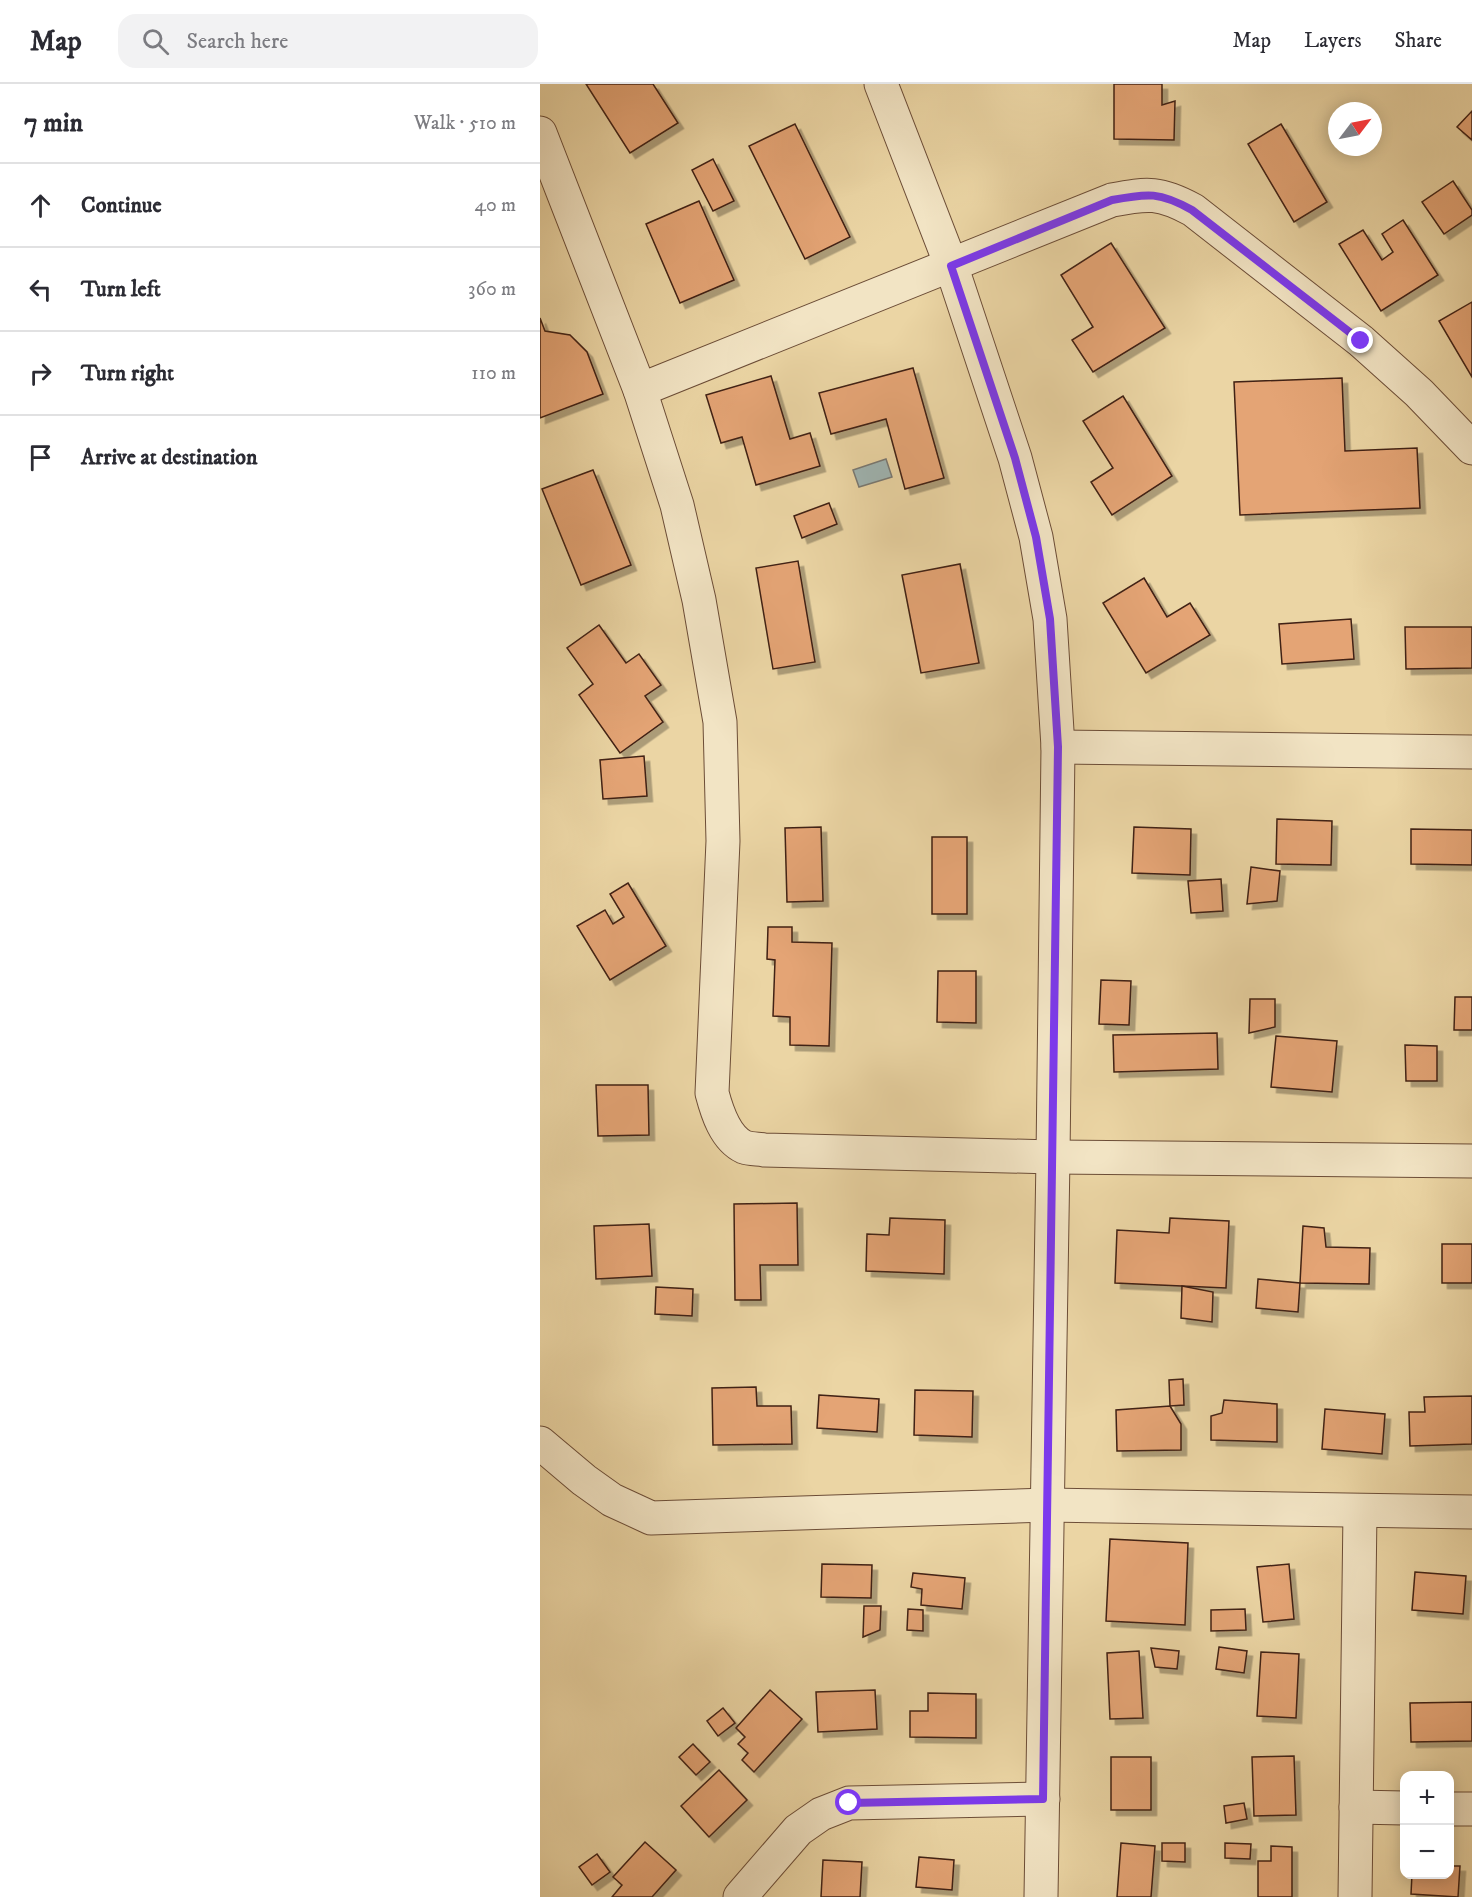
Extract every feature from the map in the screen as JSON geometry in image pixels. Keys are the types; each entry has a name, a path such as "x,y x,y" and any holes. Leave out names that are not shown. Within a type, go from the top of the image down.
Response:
{"street":[{"path":"881,84 951,266 1015,458 1036,537 1050,619 1058,747 1041,1897"},
{"path":"540,133 640,390 677,505 699,600 720,722 723,841 712,1093 718,1115 729,1134 743,1146 764,1150 1053,1157 1472,1161"},
{"path":"640,390 1112,200 1140,194 1170,198 1192,210 1361,341 1419,393 1472,448"},
{"path":"1058,747 1472,752"},
{"path":"540,1443 612,1500 651,1518 1047,1505 1472,1512"},
{"path":"1355,1897 1360,1511"},
{"path":"740,1897 798,1830 821,1814 849,1803 1043,1799"},
{"path":"1356,1807 1400,1808"},
{"path":"1454,1809 1472,1809"}],"water":[{"path":"886,459 892,477 859,487 853,470"}],"building":[{"path":"586,84 653,84 678,123 630,153"},
{"path":"1114,84 1162,84 1162,105 1175,101 1174,140 1114,139"},
{"path":"1472,111 1472,140 1457,127"},
{"path":"795,124 850,237 805,259 749,146"},
{"path":"1281,124 1327,202 1294,222 1248,144"},
{"path":"713,159 734,201 713,211 692,170"},
{"path":"1453,181 1472,210 1472,215 1444,234 1422,202"},
{"path":"699,201 734,280 680,303 646,224"},
{"path":"1403,220 1438,275 1381,311 1339,244 1363,230 1382,260 1393,252 1382,234"},
{"path":"1111,243 1165,328 1093,372 1072,340 1093,327 1061,275"},
{"path":"1472,302 1472,377 1439,321"},
{"path":"540,318 545,331 570,335 587,352 603,394 540,418"},
{"path":"913,368 944,478 905,489 886,419 831,434 819,393"},
{"path":"771,376 790,439 810,433 820,466 756,485 742,437 721,443 706,395"},
{"path":"1342,378 1345,451 1417,448 1420,508 1240,515 1234,382"},
{"path":"1123,396 1172,476 1112,515 1091,482 1113,468 1083,421"},
{"path":"593,470 631,565 581,585 542,489"},
{"path":"829,503 837,524 802,538 794,516"},
{"path":"798,561 815,662 773,669 756,568"},
{"path":"960,564 979,663 921,673 902,575"},
{"path":"1144,578 1167,617 1190,603 1210,635 1146,673 1103,603"},
{"path":"1351,619 1354,659 1282,664 1279,624"},
{"path":"599,625 626,663 639,654 661,685 645,696 663,722 620,753 579,695 593,684 567,648"},
{"path":"1405,627 1472,627 1472,668 1406,669"},
{"path":"644,756 647,796 603,799 600,760"},
{"path":"1277,819 1332,821 1331,865 1276,864"},
{"path":"821,827 823,901 787,902 785,828"},
{"path":"1134,827 1191,829 1190,875 1132,873"},
{"path":"1411,829 1472,830 1472,865 1411,864"},
{"path":"932,837 967,837 967,914 932,914"},
{"path":"1251,867 1280,871 1277,901 1247,904"},
{"path":"1221,879 1223,911 1191,913 1188,881"},
{"path":"628,883 666,946 610,980 577,926 605,910 613,924 624,917 610,894"},
{"path":"768,927 792,927 792,942 832,943 829,1046 790,1045 790,1017 773,1016 775,960 767,959"},
{"path":"938,971 976,971 976,1023 937,1022"},
{"path":"1101,980 1131,981 1129,1025 1099,1024"},
{"path":"1455,997 1472,997 1472,1030 1454,1030"},
{"path":"1250,999 1275,999 1275,1027 1249,1033"},
{"path":"1217,1033 1218,1069 1114,1072 1113,1035"},
{"path":"1276,1036 1337,1041 1332,1092 1271,1087"},
{"path":"1405,1045 1437,1046 1437,1081 1406,1081"},
{"path":"596,1085 648,1085 649,1135 598,1136"},
{"path":"797,1203 798,1265 760,1265 761,1300 735,1300 734,1204"},
{"path":"890,1218 945,1220 944,1274 866,1271 867,1234 889,1235"},
{"path":"1170,1218 1229,1221 1226,1288 1115,1283 1117,1230 1169,1233"},
{"path":"649,1224 652,1276 596,1279 594,1226"},
{"path":"1303,1226 1324,1228 1326,1247 1370,1248 1369,1284 1300,1283"},
{"path":"1442,1244 1472,1244 1472,1283 1442,1283"},
{"path":"1258,1279 1300,1283 1298,1312 1256,1308"},
{"path":"1182,1286 1213,1292 1212,1322 1181,1318"},
{"path":"656,1287 693,1289 692,1316 655,1314"},
{"path":"1183,1379 1184,1405 1170,1406 1169,1380"},
{"path":"756,1387 757,1406 791,1406 792,1444 713,1445 712,1388"},
{"path":"915,1390 973,1391 972,1437 914,1435"},
{"path":"819,1395 879,1399 877,1432 817,1428"},
{"path":"1472,1396 1472,1444 1410,1446 1409,1412 1425,1412 1424,1397"},
{"path":"1224,1400 1277,1404 1277,1442 1211,1440 1211,1416 1222,1413"},
{"path":"1170,1406 1181,1424 1181,1450 1117,1451 1116,1410"},
{"path":"1325,1409 1385,1414 1382,1454 1322,1449"},
{"path":"1110,1539 1188,1543 1185,1625 1106,1621"},
{"path":"822,1564 872,1565 871,1598 821,1597"},
{"path":"1289,1564 1294,1619 1263,1622 1257,1567"},
{"path":"1415,1572 1466,1576 1463,1614 1412,1610"},
{"path":"913,1573 965,1578 962,1609 921,1605 922,1589 911,1587"},
{"path":"864,1606 881,1606 880,1630 863,1637"},
{"path":"908,1609 923,1610 923,1631 907,1630"},
{"path":"1245,1609 1246,1630 1211,1631 1211,1610"},
{"path":"1219,1647 1247,1651 1244,1673 1216,1669"},
{"path":"1151,1648 1179,1651 1177,1669 1155,1667"},
{"path":"1139,1651 1143,1718 1110,1719 1107,1653"},
{"path":"1261,1652 1299,1654 1296,1718 1257,1716"},
{"path":"770,1690 802,1719 754,1772 742,1760 748,1753 738,1744 745,1737 736,1728"},
{"path":"875,1690 877,1729 818,1732 816,1692"},
{"path":"928,1693 976,1694 976,1738 910,1737 910,1711 928,1711"},
{"path":"1472,1702 1472,1741 1411,1742 1410,1703"},
{"path":"723,1708 735,1723 718,1736 707,1721"},
{"path":"693,1744 710,1762 696,1775 679,1757"},
{"path":"1294,1756 1296,1815 1254,1816 1252,1757"},
{"path":"1111,1757 1151,1757 1151,1810 1111,1810"},
{"path":"719,1770 747,1800 709,1837 681,1806"},
{"path":"1244,1803 1247,1819 1226,1823 1224,1806"},
{"path":"645,1842 676,1870 652,1897 612,1897 622,1885 613,1877"},
{"path":"1121,1843 1155,1846 1151,1897 1117,1897"},
{"path":"1162,1843 1185,1843 1185,1862 1162,1861"},
{"path":"1225,1843 1251,1844 1250,1859 1225,1858"},
{"path":"1271,1846 1292,1847 1292,1897 1258,1897 1258,1861 1271,1861"},
{"path":"597,1854 610,1872 592,1885 579,1867"},
{"path":"919,1857 954,1860 952,1890 916,1887"},
{"path":"823,1860 862,1862 860,1897 821,1897"},
{"path":"1454,1866 1460,1866 1458,1897 1411,1894 1412,1879 1454,1879"}],"route":[{"path":"849,1803 1043,1799 1058,747 1050,619 1036,537 1015,458 951,266 1112,200 1140,194 1170,198 1192,210 1361,341"}]}
